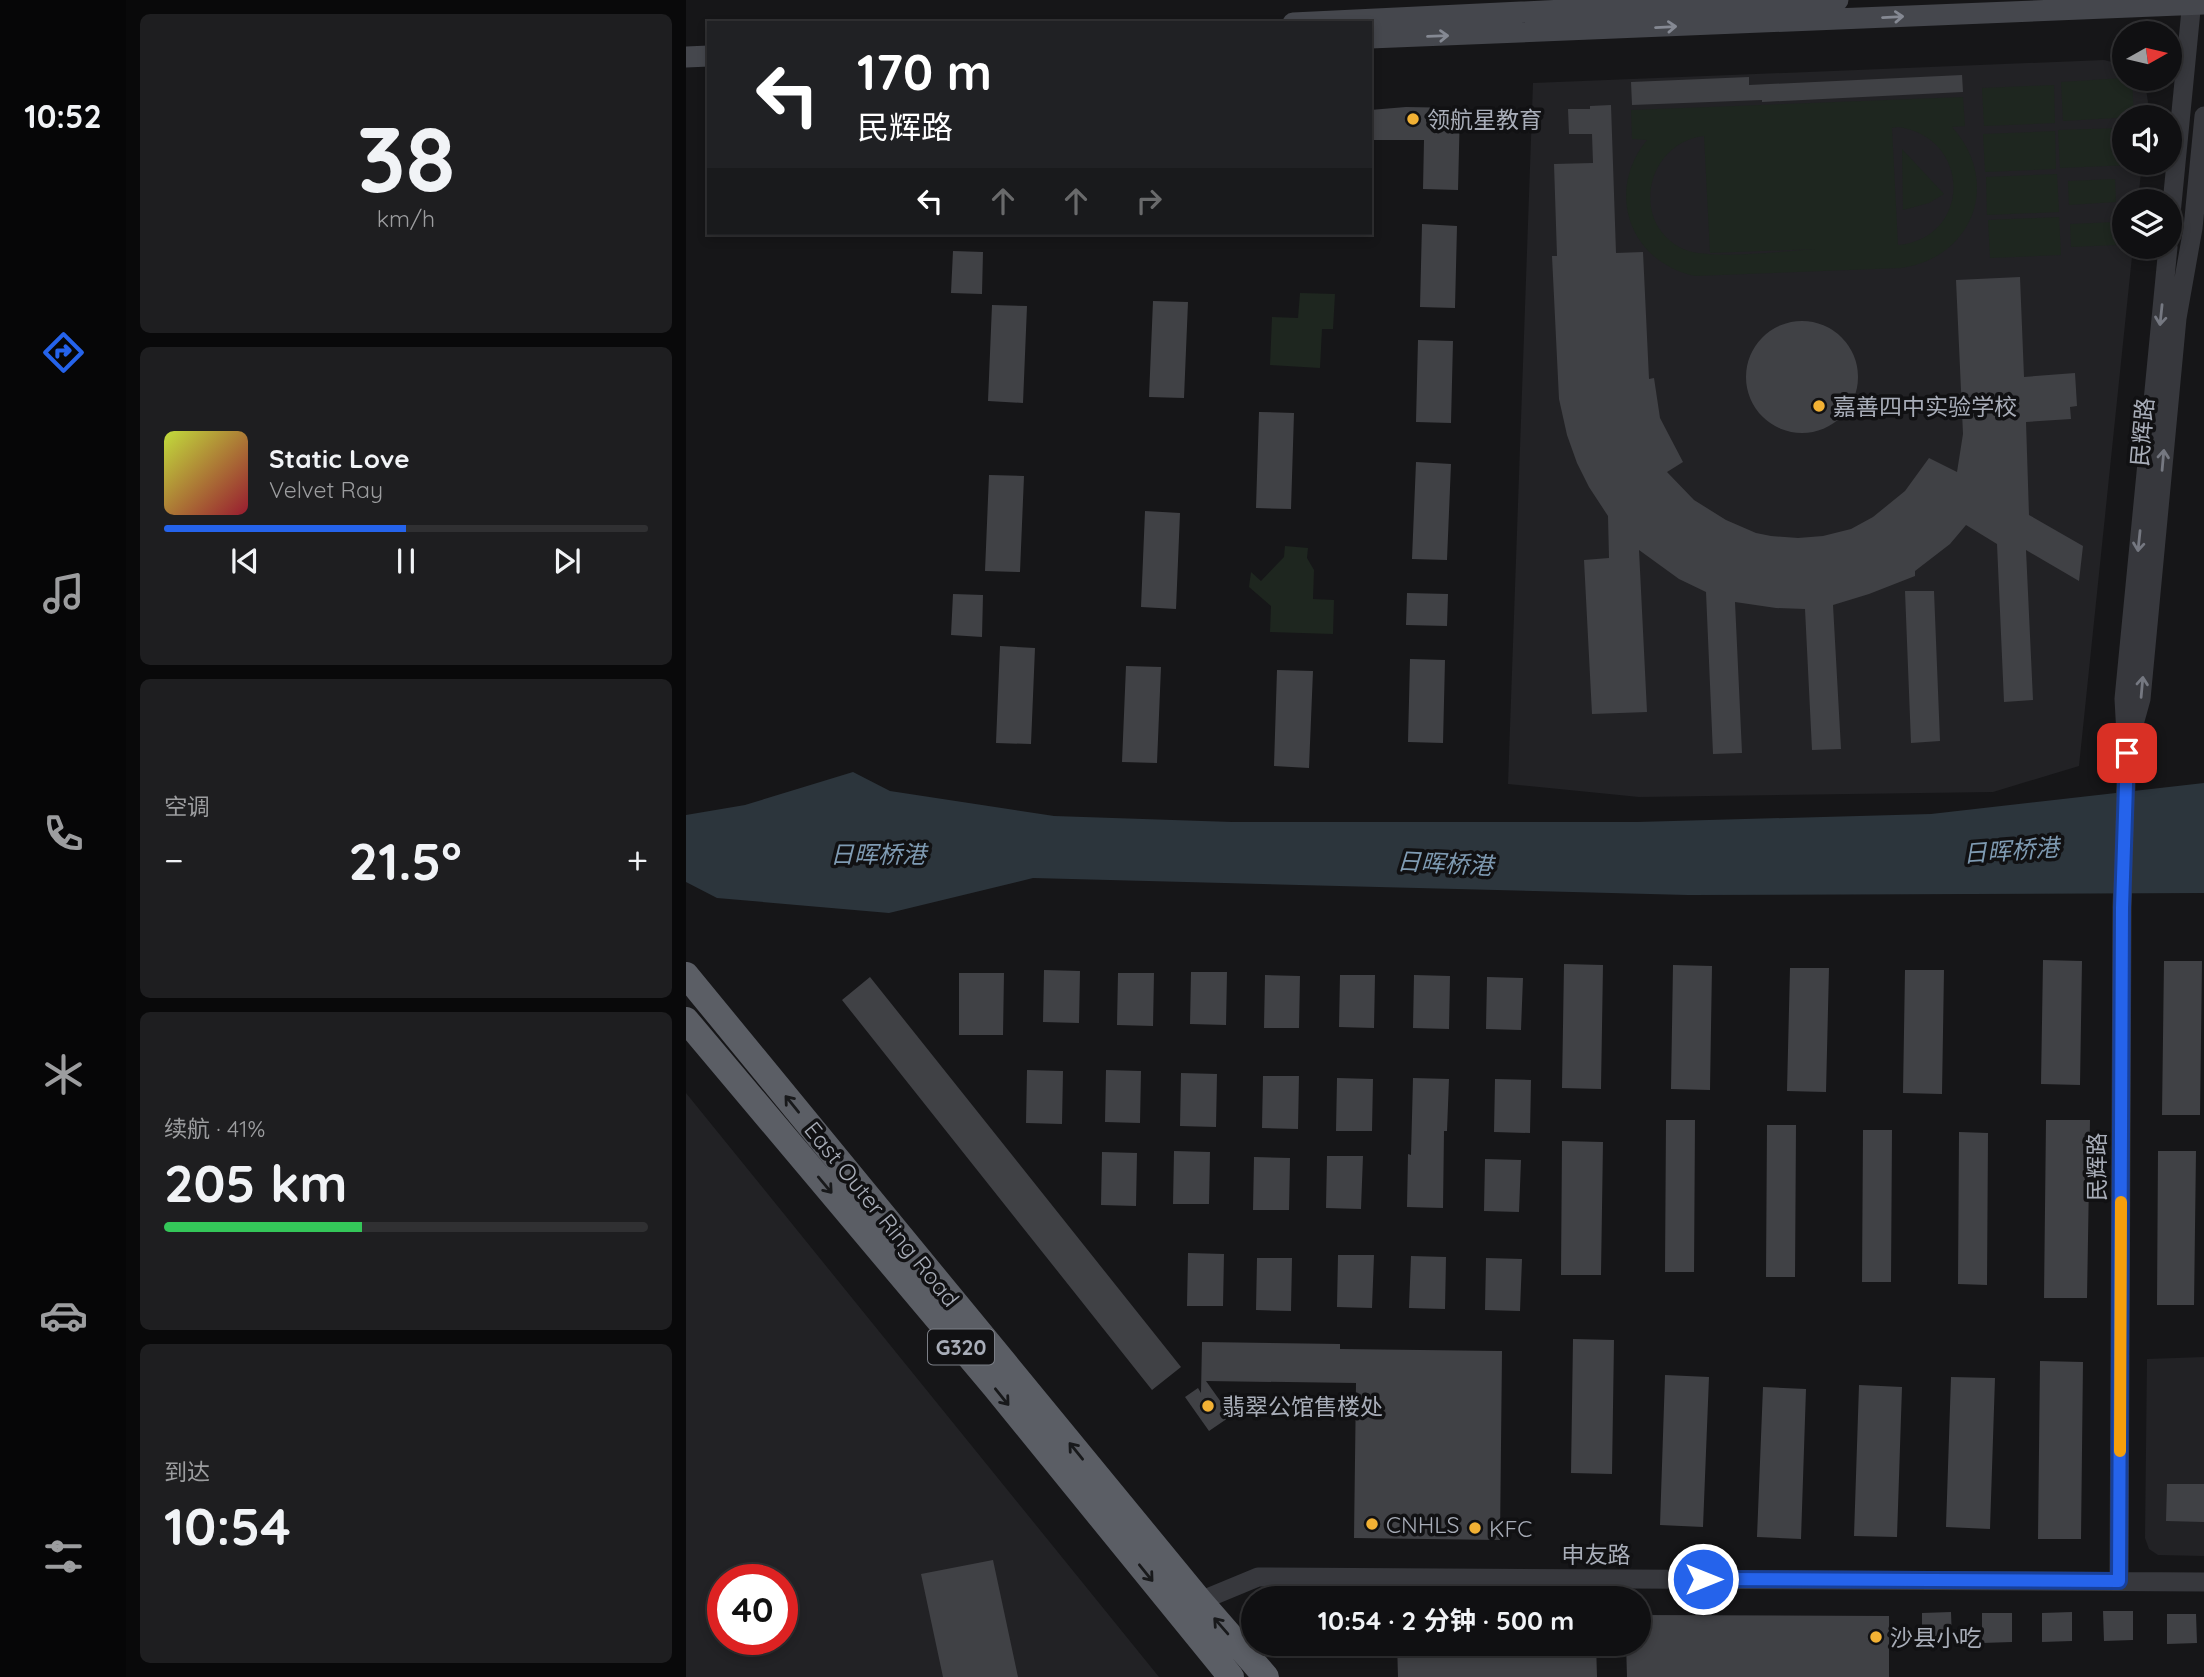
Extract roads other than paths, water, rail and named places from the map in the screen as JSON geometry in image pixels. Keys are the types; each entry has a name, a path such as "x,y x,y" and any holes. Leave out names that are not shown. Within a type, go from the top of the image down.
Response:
{"highway":[{"name":"East Outer Ring Road","path":"686,975 1200,1601 1266,1677"},
{"name":"East Outer Ring Road","path":"686,1020 994,1386 1231,1677"}],"main road":[{"path":"1335,21 1838,0"},
{"path":"1372,38 2196,3"},
{"path":"686,57 707,56"}],"street":[{"path":"2174,189 2196,3"},
{"name":"民辉路","path":"2127,753 2141,699 2177,318 2193,228 2204,116"},
{"name":"民辉路","path":"2119,1581 2122,908 2127,753 2124,699 2167,259"},
{"name":"申友路","path":"1200,1601 1258,1577 2204,1582"}],"water":[{"name":"日晖桥港","path":"853,772 890,791 1054,816 1232,822 1637,822 1931,814 2204,783 2204,893 1688,895 1033,878 889,913 717,898 686,882 686,815 745,805"}],"place":[{"name":"领航星教育","path":"1413,119"},
{"name":"嘉善四中实验学校","path":"1819,406"},
{"name":"翡翠公馆售楼处","path":"1208,1406"},
{"name":"CNHLS","path":"1372,1524"},
{"name":"KFC","path":"1475,1528"},
{"name":"沙县小吃","path":"1876,1637"}]}
